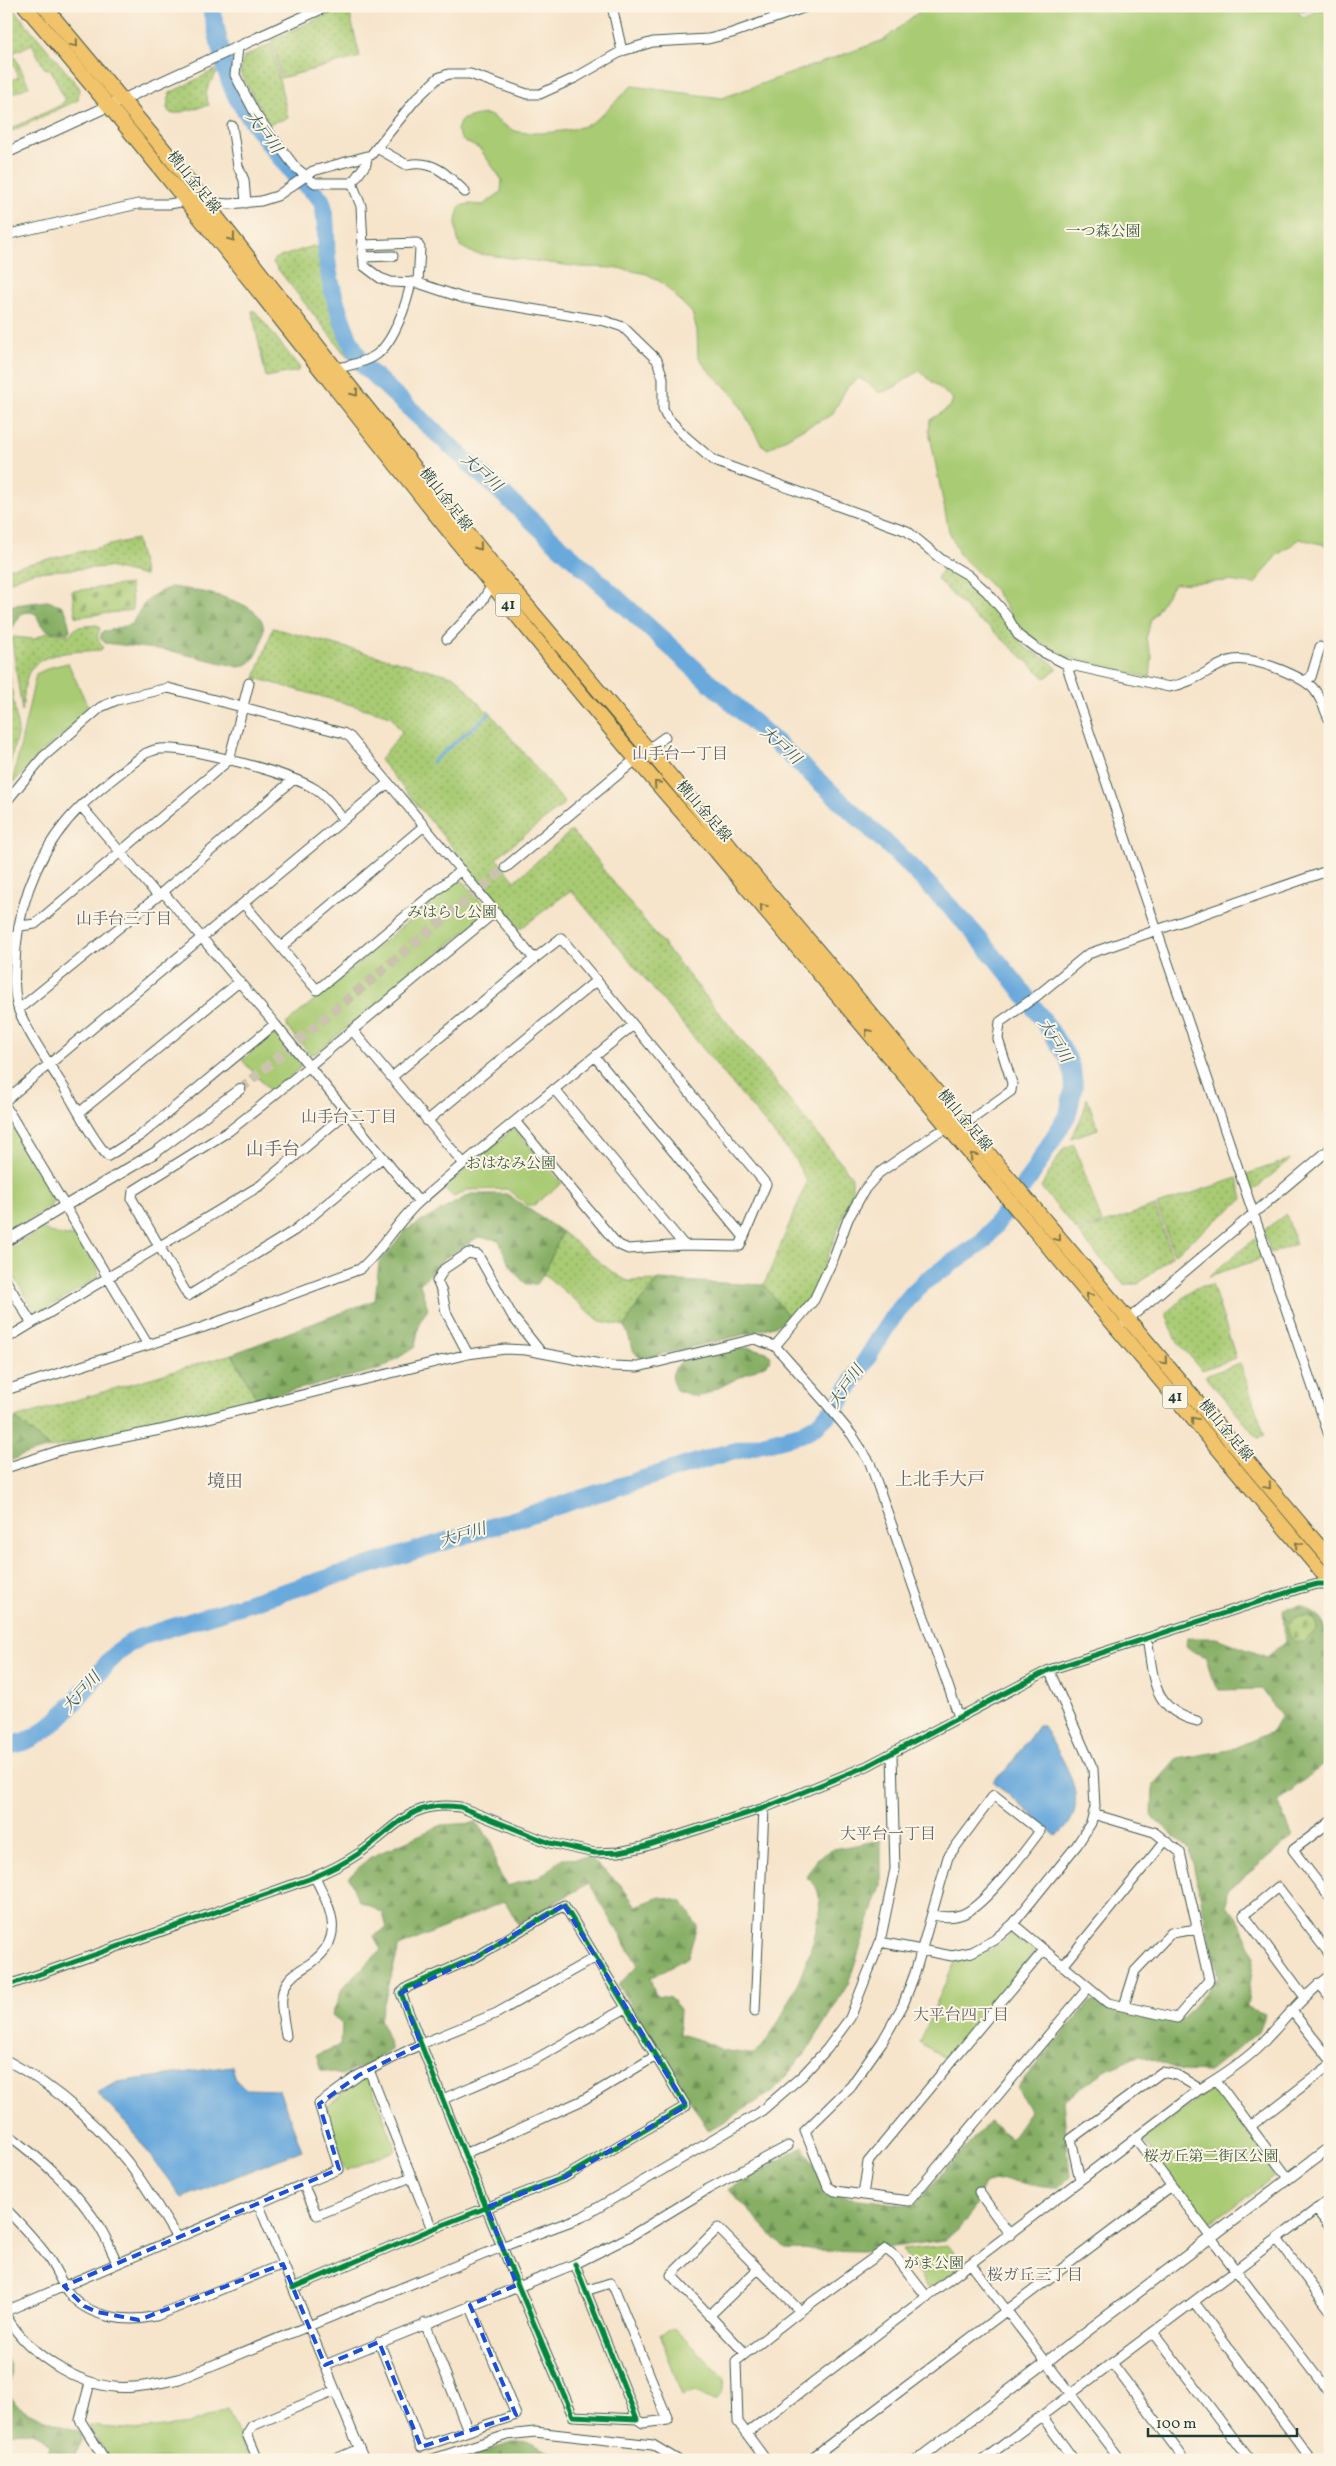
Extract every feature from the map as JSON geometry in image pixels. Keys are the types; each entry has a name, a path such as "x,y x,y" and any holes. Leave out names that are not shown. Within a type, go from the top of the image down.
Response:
{"main road":[{"name":"横山金足線","path":"25,6 115,102 206,204 328,370 492,585 635,760 955,1125"},
{"name":"横山金足線","path":"44,6 187,201 647,750 1023,1206 1123,1324 1330,1559"},
{"name":"横山金足線","path":"1123,1324 1330,1583"}],"street":[{"path":"6,153 327,6"},
{"path":"612,6 622,51"},
{"path":"6,235 138,204 169,204 187,201 206,204 261,201 277,196 314,171 367,156 377,148 416,100 438,78 449,74 470,74 527,94 540,94 555,89 622,51 653,42 708,39 732,33 809,6"},
{"path":"234,49 235,75 244,93 269,134 295,167 305,177 315,183 352,183"},
{"path":"232,126 238,166 244,180 246,203"},
{"path":"377,148 407,165 419,162 427,164 448,175 465,192"},
{"path":"352,183 366,164 367,156"},
{"path":"352,183 361,206 364,266 380,278 396,282 414,282 463,298 605,321 623,328 645,347 662,368 663,408 666,416 686,437 714,461 907,531 942,560 968,575 987,592 1005,612 1018,635 1037,649 1066,664 1169,687 1183,685 1230,660 1251,659 1304,681 1320,697 1330,721"},
{"path":"328,370 376,355 386,344 403,312 414,282 420,248 417,243 362,245"},
{"path":"363,257 393,256"},
{"path":"447,639 481,603 492,585"},
{"path":"1304,681 1311,677 1320,647"},
{"path":"1066,664 1252,1214 1330,1438"},
{"path":"20,926 35,924 229,760 249,683"},
{"path":"6,802 43,757 101,707 117,700 168,688 343,733 350,737 534,959"},
{"path":"506,867 665,737"},
{"path":"275,1024 141,1135 108,1156 101,1150 80,1112 49,1064 19,1009 14,970 17,937 23,909 44,851 55,835 81,806 146,753 158,749 171,749 229,760 294,780 316,789 344,820"},
{"path":"19,1009 160,894 294,780"},
{"path":"6,1100 388,783"},
{"path":"81,806 121,852 202,938 275,1024 419,1202"},
{"path":"281,947 424,826"},
{"path":"244,904 317,990 461,870"},
{"path":"775,1346 814,1300 834,1257 848,1220 866,1189 879,1173 935,1134 972,1119 1011,1091 1012,1083 998,1039 1000,1022 1007,1015 1035,997 1088,954 1330,870"},
{"path":"383,1157 295,1230 188,1296 132,1199 133,1191 230,1131 310,1067 494,912"},
{"path":"6,936 17,937"},
{"path":"392,1077 561,938 766,1184 740,1246 684,1245 628,1250 617,1244 515,1121"},
{"path":"427,1121 597,980"},
{"path":"80,1112 239,982"},
{"path":"6,1390 204,1327 360,1269 374,1257 389,1236 419,1202 633,1025"},
{"path":"353,1031 464,1164"},
{"path":"595,1057 743,1236"},
{"path":"6,1241 156,1152 240,1089"},
{"path":"554,1089 684,1245"},
{"path":"6,1106 67,1205 148,1345"},
{"path":"6,1339 31,1322 261,1185 347,1112"},
{"path":"1123,1324 1330,1149"},
{"path":"468,1354 446,1312 442,1292 437,1282 444,1269 468,1253 478,1255 514,1317 540,1351"},
{"path":"6,1281 31,1322"},
{"path":"6,1468 60,1450 160,1430 468,1354 505,1349 540,1351 611,1366 638,1366 754,1339 775,1346 824,1401 870,1462 959,1717"},
{"path":"6,1986 315,1877 336,1868 362,1851 405,1816 428,1808 444,1805 460,1807 550,1843 595,1853 619,1852 643,1847 764,1808 892,1754 1049,1670 1298,1589 1330,1583"},
{"path":"1147,1638 1154,1683 1159,1696 1167,1707 1181,1717 1197,1721"},
{"path":"880,1942 952,1956 972,1952 994,1940 1013,1924 1077,1846 1091,1823 1096,1786 1093,1769 1049,1670"},
{"path":"6,2316 25,2342 67,2371 90,2383 134,2388 179,2379 504,2246 582,2217 760,2113 802,2076 827,2049 850,2018 880,1942 895,1869 892,1754"},
{"path":"933,1915 945,1917 961,1915 978,1906 1040,1831 994,1794 948,1856 922,1951 902,2005 882,2042 851,2086 805,2131 828,2187 835,2191 909,2201 1088,1988"},
{"path":"755,2011 764,1808"},
{"path":"1013,1924 1088,1988 1108,2002 1177,2018 1209,1980 1180,1852 1154,1832 1093,1814"},
{"path":"1330,1822 1293,1850 1330,1898"},
{"path":"1063,1966 1165,1841"},
{"path":"286,2036 282,1998 286,1985 294,1974 325,1951 334,1921 315,1877"},
{"path":"1304,1996 1244,1915 1278,1887 1330,1955"},
{"path":"293,2288 432,2229 487,2207 565,2177 686,2106 654,2058 564,1905 476,1957 408,1987 401,1993 464,2154 487,2207 504,2246 517,2285 573,2416 637,2419 643,2423 668,2420 615,2290 610,2283 585,2291"},
{"path":"1124,2006 1135,1971 1171,1933 1197,1929"},
{"path":"863,2194 868,2162 1044,1950"},
{"path":"6,2311 339,2169 319,2104 369,2070 421,2044 497,2013 596,1957"},
{"path":"746,2434 1080,2180 1136,2140 1200,2089 1216,2080 1266,2040 1304,1996 1330,1976"},
{"path":"1319,1983 1330,1997"},
{"path":"443,2099 534,2060 626,2008"},
{"path":"1291,2010 1330,2059"},
{"path":"464,2154 574,2105 654,2058"},
{"path":"6,2060 53,2090 100,2131 139,2178 177,2238"},
{"path":"1251,2126 1330,2065"},
{"path":"369,2070 432,2229"},
{"path":"1080,2180 1071,2139 1162,2072 1177,2075 1200,2089"},
{"path":"1216,2080 1288,2178"},
{"path":"6,2133 31,2152 71,2189 100,2228 117,2263"},
{"path":"1136,2140 1170,2187 1330,2394"},
{"path":"325,2365 517,2285 575,2264 628,2238 708,2189 788,2146"},
{"path":"917,2460 1330,2147"},
{"path":"304,2184 316,2216 411,2177"},
{"path":"809,2460 1170,2187"},
{"path":"979,2192 1010,2235"},
{"path":"982,2460 1330,2199"},
{"path":"258,2203 364,2460"},
{"path":"6,2209 47,2256 70,2294 84,2306 116,2319 138,2320 156,2316 283,2264"},
{"path":"1316,2209 1330,2227"},
{"path":"745,2353 671,2275 718,2228 800,2311"},
{"path":"1277,2239 1330,2310"},
{"path":"766,2460 738,2422 736,2361 800,2311 886,2249 896,2256 927,2297"},
{"path":"575,2264 637,2419"},
{"path":"971,2264 1121,2460"},
{"path":"709,2316 758,2269"},
{"path":"1194,2302 1312,2460"},
{"path":"379,2342 421,2447 516,2415 470,2305"},
{"path":"425,2324 468,2430"},
{"path":"1153,2332 1250,2460"},
{"path":"1112,2363 1185,2460"},
{"path":"90,2383 80,2420 105,2460"},
{"path":"258,2460 247,2434 252,2426 335,2391"},
{"path":"1042,2416 1073,2459"},
{"path":"430,2460 507,2435 535,2432 653,2445 678,2460"},
{"path":"334,2460 359,2449"}],"highlighted area":[{"path":"564,1905 686,2106 565,2177 487,2207 517,2285 470,2305 516,2415 421,2447 379,2342 325,2365 283,2264 139,2320 97,2312 84,2306 64,2286 339,2169 319,2104 359,2075 421,2044 401,1993 476,1957"}],"green space":[{"path":"6,6 11,6 79,87 78,100 6,134 6,131 61,105 65,100 51,70 44,68 32,44 13,53 29,86 6,97 6,82 19,77 11,60 6,64"},
{"path":"348,6 360,57 281,78 272,40"},
{"name":"一つ森公園","path":"926,6 1298,6 1299,13 1303,17 1320,10 1330,12 1330,546 1300,539 1276,556 1255,584 1228,581 1174,584 1151,620 1146,639 1152,656 1150,678 1069,658 1024,635 994,589 959,554 949,531 929,431 930,420 950,407 953,399 919,371 893,388 879,393 871,385 859,378 847,387 832,415 800,430 768,449 761,444 736,398 707,369 698,356 697,330 692,313 661,282 647,274 618,268 580,267 473,253 460,246 456,226 460,206 470,204 483,205 501,192 502,180 480,149 462,140 457,130 461,120 486,114 513,130 540,133 573,129 589,124 605,112 632,86 722,98 884,40"},
{"path":"271,44 288,118 269,124 240,73 244,57"},
{"path":"215,70 217,73 209,84 207,92 209,105 173,114 169,112 167,108 170,93"},
{"path":"313,246 318,248 343,340 350,355 348,358 273,263 274,259"},
{"path":"252,311 255,311 300,368 298,371 266,377"},
{"path":"136,539 145,576 108,567 33,572 6,583 6,569"},
{"path":"946,566 990,599 1025,647 1047,659 1057,669 1045,678 988,626 977,620 937,579 943,567"},
{"path":"130,584 133,610 76,617 72,591"},
{"path":"171,587 221,596 246,606 256,613 262,621 264,630 261,644 254,659 248,664 239,667 171,651 105,643 100,638 102,632 132,624 140,610 151,597"},
{"path":"47,601 61,605 66,612 70,630 68,633 47,630 41,625 36,614 31,612 22,613 6,638 6,606"},
{"path":"97,625 100,628 97,637 103,647 101,650 51,656 35,665 29,672 26,681 22,711 13,637 34,639 48,632 69,635 77,627"},
{"path":"273,628 456,677 486,711 488,710 565,803 496,858 515,881 571,831 602,865 601,867 852,1177 852,1192 815,1290 790,1318 764,1285 807,1182 794,1158 571,890 520,929 380,760 402,732 391,716 255,678"},
{"path":"6,655 18,730 6,782"},
{"path":"68,663 90,711 42,752 12,784 36,674 51,667"},
{"name":"みはらし公園","path":"456,881 463,881 485,906 484,916 316,1053 310,1054 287,1027 287,1023"},
{"path":"272,1035 277,1035 301,1063 299,1069 271,1092 242,1060"},
{"path":"1087,1098 1098,1129 1071,1138 1083,1114"},
{"path":"6,1115 55,1194 50,1207 6,1233"},
{"name":"おはなみ公園","path":"514,1128 562,1183 534,1205 527,1205 507,1189 468,1190 454,1197 443,1188"},
{"path":"1074,1144 1102,1223 1077,1231 1041,1187 1064,1148"},
{"path":"1291,1159 1250,1193 1244,1175"},
{"path":"1237,1178 1243,1199 1174,1254 1157,1205"},
{"path":"471,1194 507,1194 562,1232 544,1274 537,1284 526,1284 517,1275 507,1260 499,1240 478,1237 444,1259 420,1284 428,1309 420,1321 415,1347 381,1369 257,1399 232,1354 375,1300 379,1263 406,1230"},
{"path":"1155,1206 1172,1256 1138,1284 1123,1284 1078,1233"},
{"path":"1286,1214 1296,1244 1271,1253 1263,1231"},
{"path":"44,1229 61,1235 79,1235 98,1269 99,1277 41,1312 34,1310 6,1263 6,1250"},
{"path":"562,1232 611,1271 627,1281 658,1280 638,1304 625,1326 600,1321 544,1274"},
{"path":"1256,1238 1264,1258 1209,1276"},
{"path":"658,1280 764,1285 790,1318 780,1324 751,1333 641,1359 634,1352 625,1326 638,1304"},
{"path":"1212,1284 1236,1358 1202,1370 1175,1339 1166,1313 1195,1288"},
{"path":"751,1348 767,1352 771,1357 768,1363 697,1397 676,1390 672,1377 676,1368 685,1360 712,1352"},
{"path":"232,1354 257,1399 177,1420 50,1448 15,1418"},
{"path":"1240,1363 1265,1436 1258,1438 1205,1376"},
{"path":"15,1418 50,1448 23,1455 6,1463 6,1421"},
{"path":"1301,1605 1318,1616 1330,1634 1330,1759 1278,1801 1293,1837 1228,1890 1227,1905 1239,1921 1254,1956 1247,2007 1265,2014 1258,2032 1209,2072 1182,2071 1140,2055 1105,2071 1063,2100 1070,2177 1059,2188 1049,2188 1013,2181 995,2181 985,2184 967,2221 945,2240 862,2251 785,2249 729,2189 804,2146 828,2195 913,2206 989,2121 1011,2138 1030,2111 1017,2087 1090,2002 1099,2000 1108,2008 1182,2020 1218,1977 1190,1850 1152,1817 1153,1786 1177,1759 1229,1750 1272,1732 1281,1716 1262,1689 1219,1690 1212,1679 1206,1657 1186,1646 1187,1638 1216,1638 1267,1657 1285,1642 1283,1609"},
{"path":"1297,1617 1308,1617 1315,1622 1317,1629 1304,1642 1295,1642 1290,1637 1287,1625"},
{"path":"475,1823 492,1841 496,1867 507,1886 540,1877 561,1859 589,1858 619,1883 636,1906 660,1897 683,1902 697,1926 688,1957 650,1978 656,1996 670,1998 680,2009 679,2034 703,2041 721,2050 755,2055 766,2042 789,2001 810,1952 816,1929 820,1908 818,1892 814,1883 806,1877 818,1858 834,1849 881,1840 881,1885 848,1984 806,2053 772,2092 709,2131 618,1985 638,1965 589,1883 518,1924 505,1901 399,1947 380,2018 391,2050 365,2066 341,2075 321,2070 316,2055 341,2045 342,2023 332,2015 343,1987 381,1950 374,1936 387,1928 383,1913 358,1900 349,1877 369,1858 441,1825"},
{"path":"1012,1935 1018,1935 1032,1945 1033,1955 947,2059 919,2042 955,1962 985,1952 999,1945"},
{"path":"362,2079 370,2081 396,2150 345,2171 324,2110 344,2091"},
{"name":"桜ガ丘第二街区公園","path":"1216,2087 1279,2173 1206,2226 1143,2140"},
{"name":"がま公園","path":"948,2245 963,2265 935,2285 928,2287 902,2250"},
{"path":"675,2328 725,2379 721,2394 714,2401 696,2392 682,2396 660,2334"},
{"path":"6,2358 10,2366 9,2392 11,2399 38,2417 79,2431 82,2435 75,2460 46,2460 50,2445 35,2434 19,2432 6,2434"},
{"path":"228,2409 249,2460 110,2460 89,2426 137,2430 189,2424"},
{"path":"528,2442 552,2452 595,2460 457,2460 512,2443"}],"water":[{"path":"1038,1726 1043,1726 1062,1759 1073,1784 1075,1810 1070,1822 1056,1836 993,1781 1007,1769"},
{"path":"232,2066 236,2080 245,2089 279,2090 302,2150 182,2198 130,2128 97,2093 117,2082"}],"waterway":[{"name":"大戸川","path":"6,1745 23,1742 39,1734 54,1723 107,1663 119,1651 138,1638 716,1456 801,1434 816,1426 838,1405 892,1318 913,1293 925,1281 983,1242 1030,1177 1068,1114 1074,1085 1072,1070 1067,1057 1036,1010 965,923 926,882 845,805 366,368 346,331 332,286 327,259 326,223 322,202 293,173 240,103 230,81 210,6"},
{"path":"1302,6 1302,11 1322,6"},
{"path":"432,762 490,713"}],"tunnel":[{"path":"240,1089 506,867"}],"cycle path":[{"path":"6,1986 316,1876 355,1856 405,1818 428,1808 443,1806 460,1807 550,1843 595,1853 619,1852 643,1847 764,1808 867,1766 1049,1670 1298,1589 1318,1584 1330,1584"},
{"path":"293,2288 432,2229 565,2177 686,2106 564,1905 476,1957 408,1987 401,1993 485,2205 507,2258 529,2311 573,2416 637,2419 575,2264"}],"district":[{"name":"山手台一丁目","path":"680,755"},
{"name":"山手台三丁目","path":"124,920"},
{"name":"山手台二丁目","path":"349,1118"},
{"name":"山手台","path":"273,1150"},
{"name":"上北手大戸","path":"940,1480"},
{"name":"境田","path":"225,1482"},
{"name":"大平台一丁目","path":"888,1835"},
{"name":"大平台四丁目","path":"961,2016"},
{"name":"桜ガ丘三丁目","path":"1035,2276"}]}
